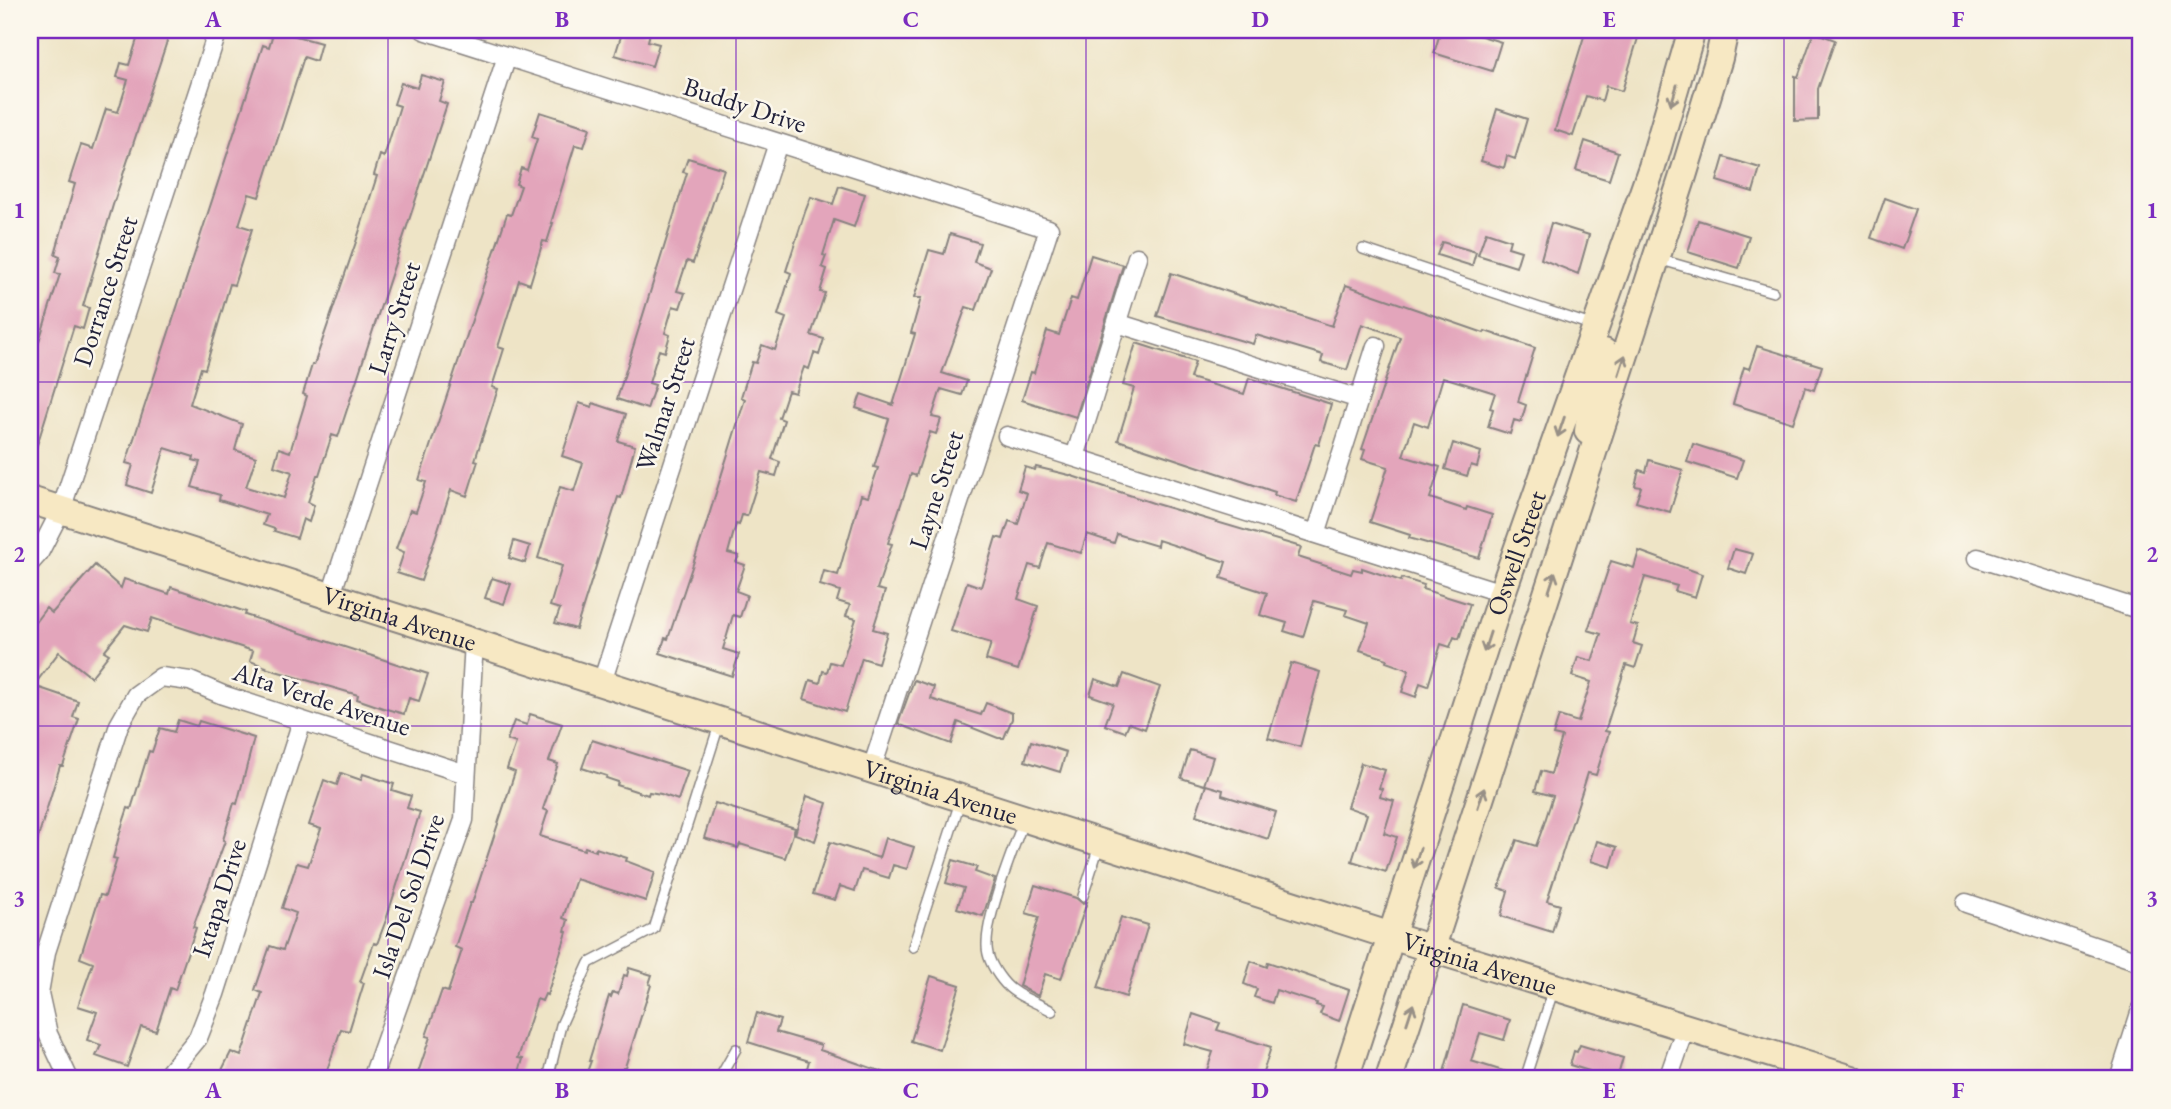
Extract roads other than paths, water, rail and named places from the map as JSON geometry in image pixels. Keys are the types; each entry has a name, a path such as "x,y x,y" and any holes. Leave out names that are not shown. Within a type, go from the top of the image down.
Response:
{"main road":[{"name":"Oswell Street","path":"1345,1079 1502,593 1652,167 1692,30"},
{"name":"Oswell Street","path":"1389,1079 1656,258 1719,58 1725,30"},
{"path":"1573,516 1595,378 1605,346 1605,335 1596,327"},
{"name":"Virginia Avenue","path":"30,500 1432,949 1852,1079"}],"street":[{"name":"Dorrance Street","path":"30,563 39,553 61,510 218,30"},
{"name":"Buddy Drive","path":"424,30 1049,229"},
{"name":"Larry Street","path":"331,596 507,56"},
{"name":"Walmar Street","path":"602,682 778,143"},
{"name":"Layne Street","path":"872,768 1049,229"},
{"path":"1075,457 1137,257"},
{"path":"1117,323 1359,400"},
{"path":"1316,534 1376,345"},
{"path":"1007,436 1502,593"},
{"path":"1978,558 2141,610"},
{"name":"Isla Del Sol Drive","path":"372,1079 464,820 474,641"},
{"name":"Alta Verde Avenue","path":"69,1079 48,1034 39,993 46,952 119,725 136,695 161,677 190,681 223,695 466,774"},
{"name":"Ixtapa Drive","path":"164,1079 198,1038 215,994 302,721"},
{"path":"1966,903 2141,962"},
{"path":"2119,1079 2141,1010"},
{"path":"1668,1079 1686,1027"}],"lane":[{"path":"1363,249 1596,327"},
{"path":"1656,258 1773,292"},
{"path":"548,1079 561,1025 589,963 654,929 721,720"},
{"path":"913,947 962,797"},
{"path":"1025,817 989,925 987,947 989,959 1003,981 1027,1000 1052,1011"},
{"path":"1083,896 1100,841"},
{"path":"1525,1079 1555,986"},
{"path":"719,1079 736,1049"}]}
